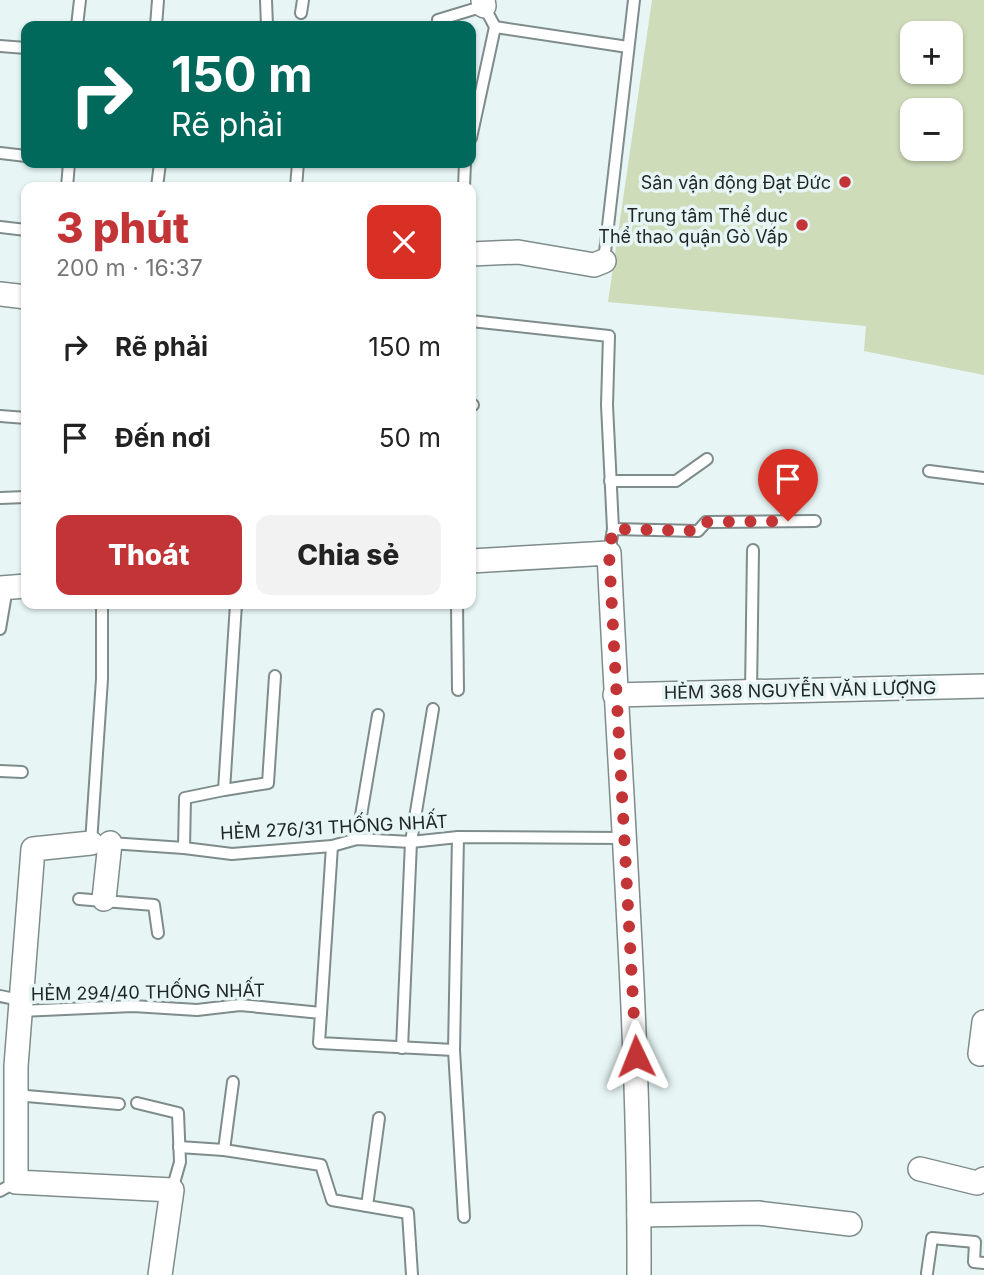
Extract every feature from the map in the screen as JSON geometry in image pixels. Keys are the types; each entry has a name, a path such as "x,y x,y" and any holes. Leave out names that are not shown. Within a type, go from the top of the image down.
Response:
{"street":[{"path":"476,254 518,252 594,265 604,261"},
{"path":"0,294 21,296"},
{"path":"476,561 609,553 634,1003 639,1275"},
{"name":"HẺM 368 NGUYỄN VĂN LƯỢNG","path":"615,695 984,686"},
{"path":"104,899 100,843 33,849 13,1002 15,1095 8,1186 172,1190 160,1275"},
{"path":"980,1054 984,1022"},
{"path":"920,1169 978,1182 984,1179"},
{"path":"639,1215 758,1213 850,1224"}],"lane":[{"path":"78,21 80,0"},
{"path":"156,21 158,0"},
{"path":"266,0 267,21"},
{"path":"301,13 303,0"},
{"path":"604,261 634,0"},
{"path":"438,21 484,3 495,27 476,115"},
{"path":"495,27 628,47"},
{"path":"0,46 21,48"},
{"path":"0,153 21,155"},
{"path":"0,227 21,229"},
{"path":"476,322 609,336 607,405 613,529 609,553"},
{"path":"0,416 21,418"},
{"path":"610,481 676,481 707,459"},
{"path":"929,471 984,478"},
{"path":"0,498 21,497"},
{"path":"613,529 698,531 706,522 815,521"},
{"path":"751,692 752,550"},
{"path":"0,629 11,587"},
{"path":"100,843 102,609"},
{"path":"224,790 236,609"},
{"path":"457,609 458,691"},
{"path":"184,848 185,798 268,783 275,676"},
{"path":"401,1048 411,842 433,709"},
{"path":"358,839 377,715"},
{"path":"0,771 22,772"},
{"path":"458,837 454,1050 464,1217"},
{"name":"HẺM 276/31 THỐNG NHẤT","path":"100,843 232,854 332,846 358,839 411,842 458,837 623,838"},
{"path":"332,846 319,1043 454,1050"},
{"path":"79,899 154,905 158,933"},
{"name":"HẺM 294/40 THỐNG NHẤT","path":"13,1002 197,1010 240,1005 321,1013"},
{"path":"224,1150 233,1082"},
{"path":"15,1095 120,1104"},
{"path":"137,1103 178,1113 180,1162 172,1190"},
{"path":"367,1206 379,1118"},
{"path":"179,1147 224,1150 321,1165 332,1200 408,1213 412,1275"},
{"path":"927,1273 932,1238 975,1242 974,1262 984,1263"}],"green space":[{"name":"Sân vận động Đạt Đức","path":"652,0 984,0 984,375 864,351 866,326 608,302"}],"place":[{"name":"Sân vận động Đạt Đức","path":"845,182"},
{"name":"Trung tâm Thể dục Thể thao quận Gò Vấp","path":"802,225"}],"route":[{"path":"636,1056 615,695 609,553 613,529 698,531 706,522 788,521"}]}
